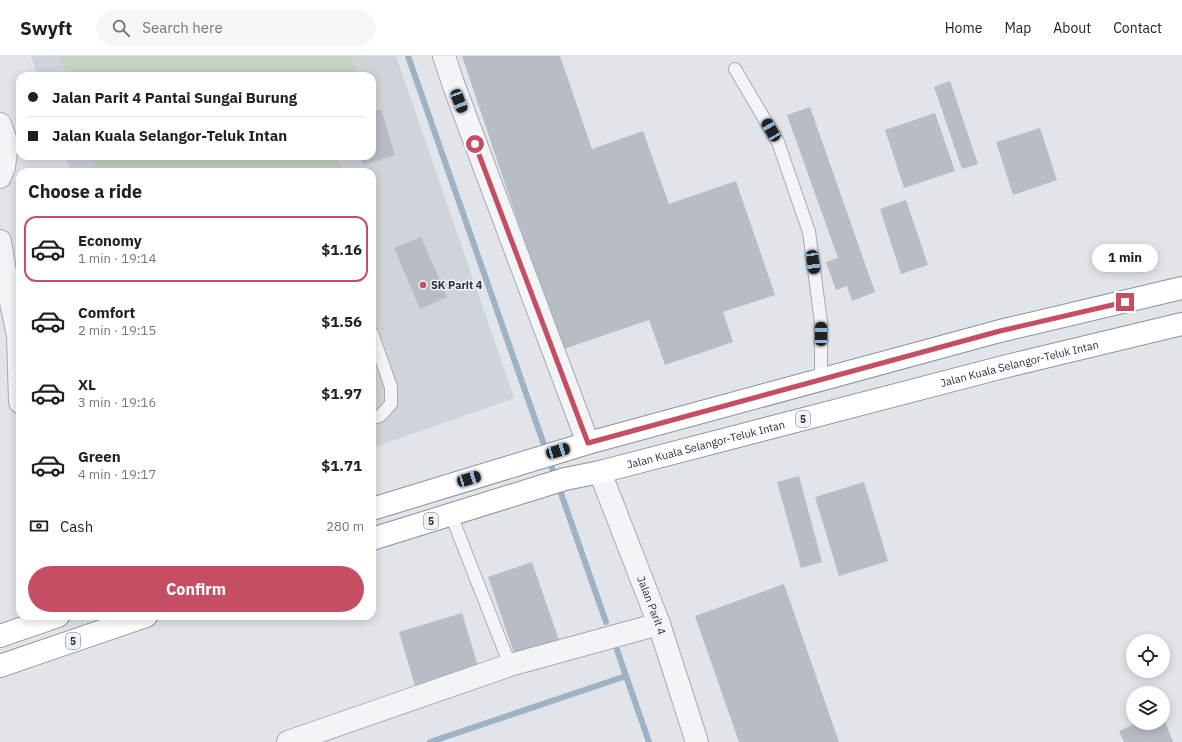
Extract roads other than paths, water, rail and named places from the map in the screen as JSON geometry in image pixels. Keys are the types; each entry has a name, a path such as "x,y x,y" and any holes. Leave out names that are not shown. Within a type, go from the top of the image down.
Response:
{"highway":[{"path":"376,508 558,451 1000,331 1182,288"},
{"name":"Jalan Kuala Selangor-Teluk Intan","path":"376,538 565,479 600,472 995,369 1182,324"},
{"path":"0,636 46,620"},
{"name":"5","path":"0,666 134,620"}],"street":[{"path":"444,56 588,443"},
{"path":"0,124 7,144 4,167 0,177"},
{"path":"0,241 16,326"},
{"name":"Jalan Parit 4","path":"600,472 659,624 697,742"},
{"path":"288,742 510,665 659,624"}],"lane":[{"path":"735,69 778,142 809,232 821,322 821,380"},
{"path":"376,344 391,387 392,404 380,416 376,417"},
{"path":"451,515 510,665"}],"waterway":[{"path":"408,56 606,622"},
{"path":"617,650 649,742"},
{"path":"430,742 626,676"}],"place":[{"name":"SK Parit 4","path":"423,285"}]}
